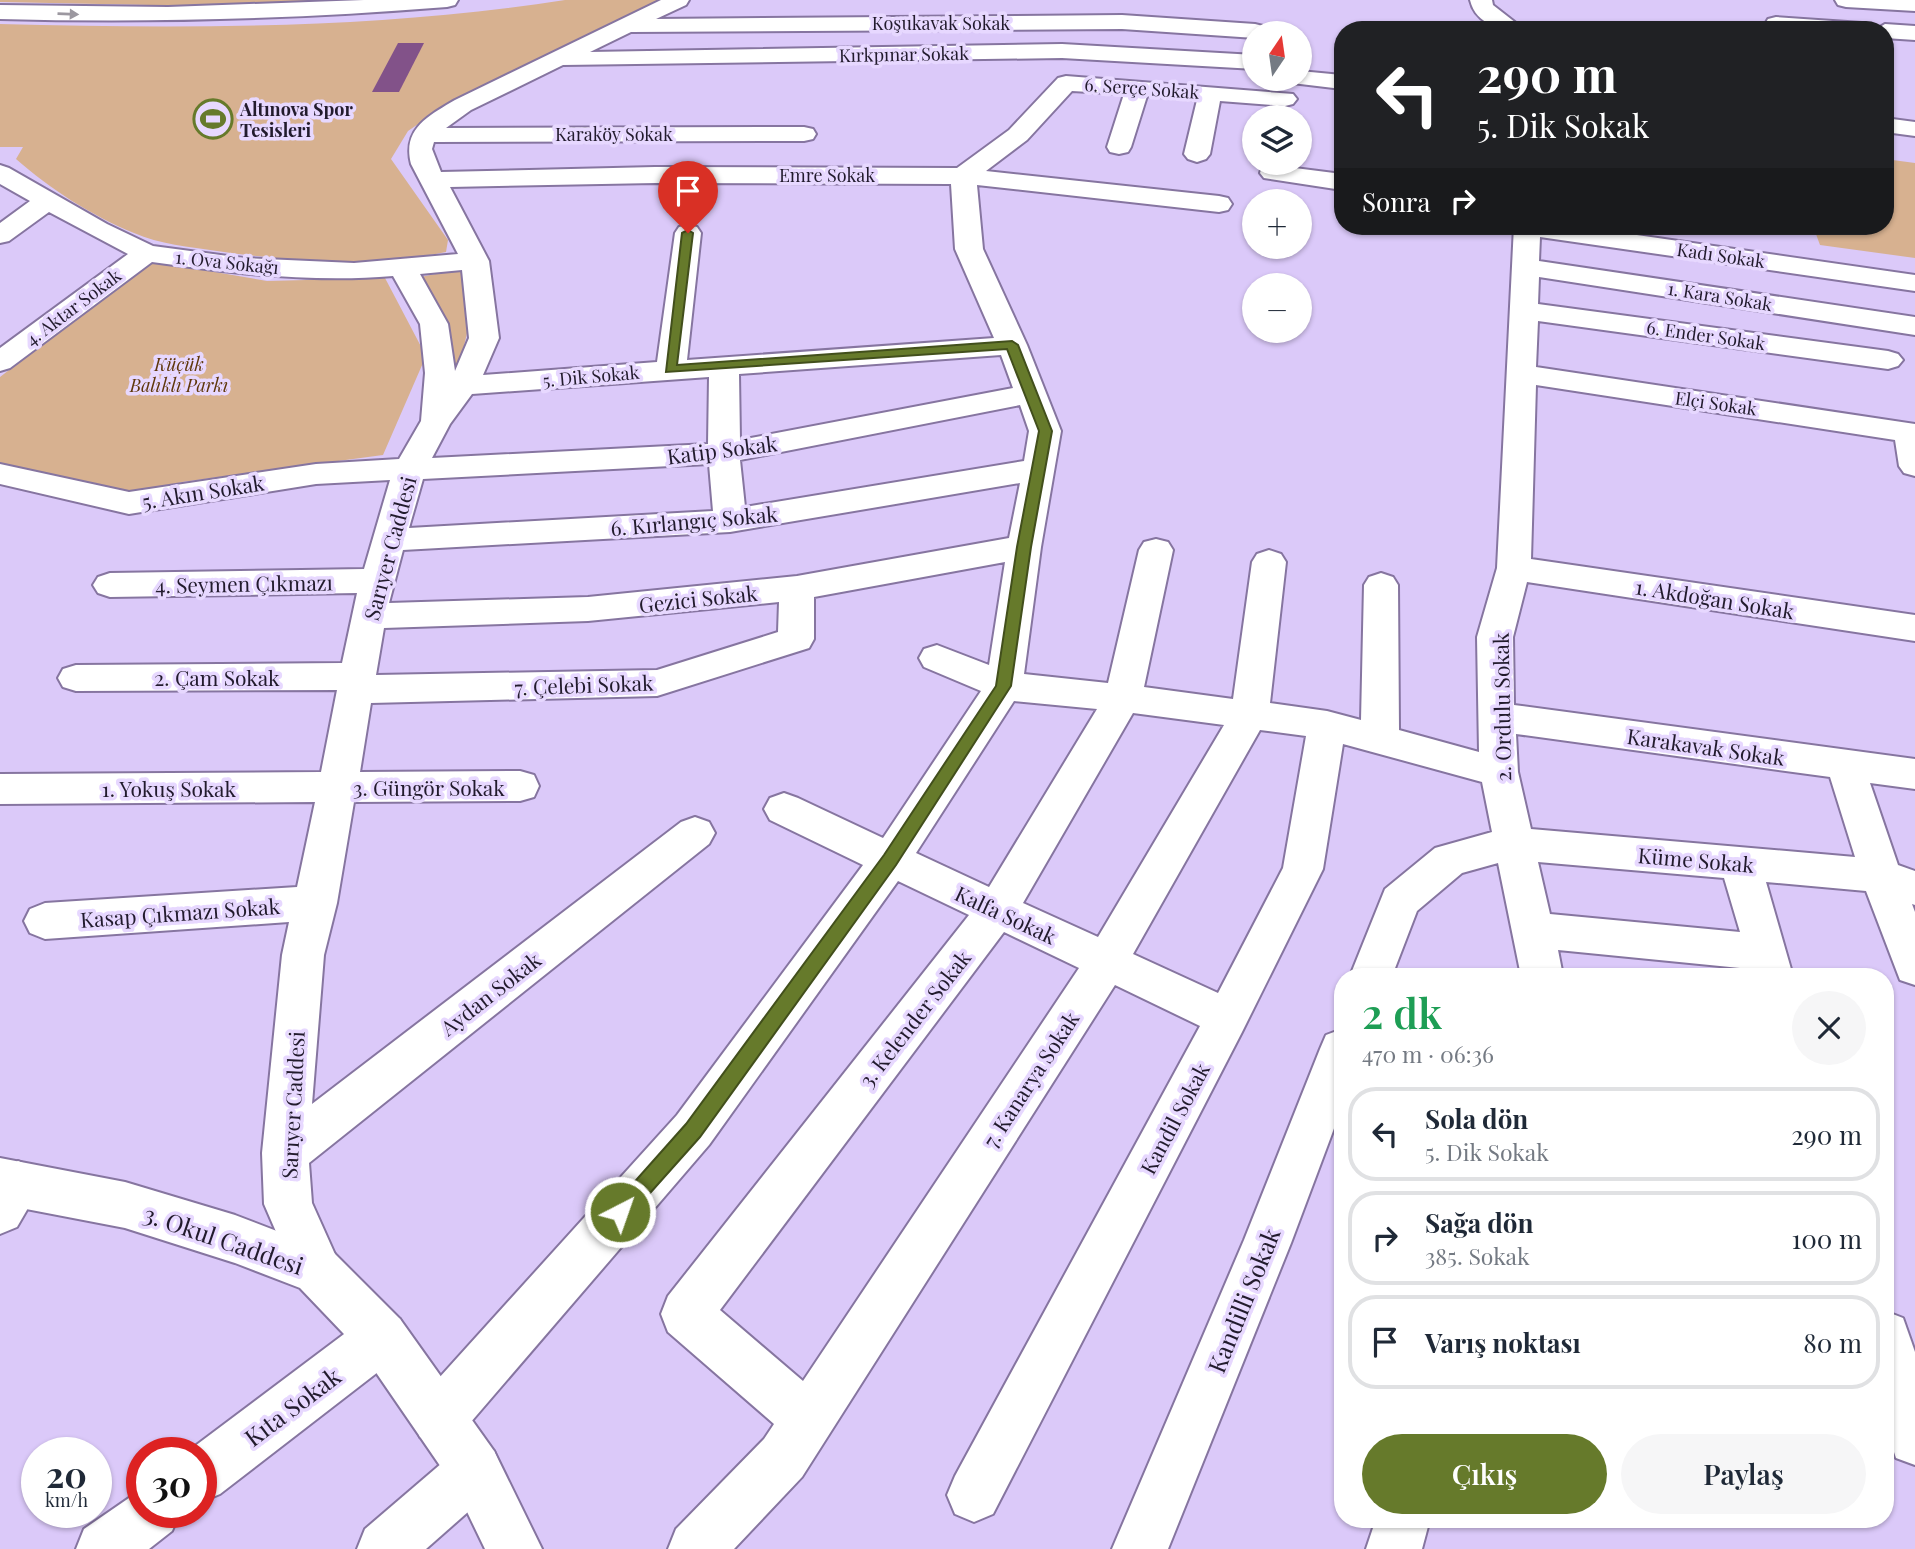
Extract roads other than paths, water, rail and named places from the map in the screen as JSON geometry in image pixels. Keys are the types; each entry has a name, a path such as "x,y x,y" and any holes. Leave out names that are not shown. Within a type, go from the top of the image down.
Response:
{"street":[{"path":"0,12 161,16 447,0"},
{"path":"1481,0 1483,8 1501,21"},
{"path":"1846,0 1915,5"},
{"path":"424,135 442,118 463,105 672,2"},
{"path":"1057,22 1062,51"},
{"name":"Koşukavak Sokak","path":"626,26 1057,22 1242,27"},
{"path":"887,24 889,55"},
{"path":"1894,32 1915,33"},
{"name":"Kırkpınar Sokak","path":"556,60 1062,51 1242,60"},
{"path":"1312,79 1334,81"},
{"name":"6. Serçe Sokak","path":"962,176 1018,135 1066,83 1285,98"},
{"path":"1119,147 1138,88"},
{"path":"1197,154 1210,93"},
{"path":"1894,126 1915,128"},
{"name":"Karaköy Sokak","path":"424,135 804,134"},
{"name":"Sarıyer Caddesi","path":"317,1270 288,1204 285,1153 303,955 316,903 368,616 409,470 436,421 463,386 484,338 475,261 424,164 420,149 424,135"},
{"name":"1. Ova Sokağı","path":"0,173 47,201 147,253 243,265 354,271 475,261"},
{"name":"Emre Sokak","path":"433,180 655,175 962,176 1219,204"},
{"path":"1308,175 1334,180"},
{"path":"439,1418 693,1130 890,860 1004,686 1024,547 1045,431 1012,345 969,249 962,176"},
{"path":"0,234 47,201"},
{"path":"671,370 688,233"},
{"name":"2. Ordulu Sokak","path":"1527,235 1514,568 1495,637 1496,717 1499,772 1540,968"},
{"name":"Kadı Sokak","path":"1588,235 1915,283"},
{"name":"4. Aktar Sokak","path":"0,362 147,253"},
{"path":"402,267 434,324 440,373 436,421"},
{"name":"1. Kara Sokak","path":"1525,267 1915,326"},
{"path":"1813,268 1823,312"},
{"name":"6. Ender Sokak","path":"1525,311 1888,360"},
{"name":"5. Dik Sokak","path":"463,386 1012,345"},
{"path":"724,365 724,453 730,521"},
{"name":"Elçi Sokak","path":"1523,374 1909,432 1915,466"},
{"name":"Katip Sokak","path":"409,470 724,453 1031,394"},
{"name":"6. Kırlangıç Sokak","path":"389,540 730,521 1039,469"},
{"name":"5. Akın Sokak","path":"0,474 129,503 316,474 409,470"},
{"name":"Gezici Sokak","path":"368,616 588,609 797,588 1024,547"},
{"name":"3. Kelender Sokak","path":"808,1419 686,1314 997,911 1123,698 1156,550"},
{"name":"7. Kanarya Sokak","path":"696,1549 783,1458 1107,961 1250,714 1269,562"},
{"name":"1. Akdoğan Sokak","path":"1514,568 1915,628"},
{"name":"4. Seymen Çıkmazı","path":"110,585 377,581"},
{"path":"1380,740 1381,585"},
{"name":"7. Çelebi Sokak","path":"357,683 657,683 796,639 797,588"},
{"path":"937,658 1004,686 1123,698 1327,725 1499,772"},
{"name":"2. Çam Sokak","path":"76,678 357,683"},
{"name":"Karakavak Sokak","path":"1496,717 1915,774"},
{"name":"Kandil Sokak","path":"974,1495 1303,869 1327,725"},
{"path":"1845,765 1898,882 1915,967"},
{"name":"3. Güngör Sokak","path":"338,787 520,786"},
{"name":"1. Yokuş Sokak","path":"0,789 338,787"},
{"name":"Kalfa Sokak","path":"784,809 1227,1018"},
{"name":"Aydan Sokak","path":"285,1153 695,833"},
{"path":"1374,968 1400,901 1449,860 1512,843"},
{"name":"Küme Sokak","path":"1512,843 1740,863 1898,882"},
{"path":"1533,930 1770,965 1740,863"},
{"name":"Kasap Çıkmazı Sokak","path":"45,920 316,903"},
{"name":"Kandilli Sokak","path":"1140,1549 1267,1243 1334,1070"},
{"name":"3. Okul Caddesi","path":"6,1192 125,1205 235,1239 317,1270 382,1337 475,1470 514,1549"},
{"name":"Kıta Sokak","path":"217,1463 382,1337"},
{"path":"1894,1379 1902,1417"},
{"path":"385,1549 475,1470"},
{"path":"104,1549 132,1528"},
{"path":"1394,1549 1400,1528"}],"place":[{"name":"Altınova Spor Tesisleri","path":"213,119"}],"park label":[{"name":"Küçük Balıklı Parkı","path":"179,374"}]}
